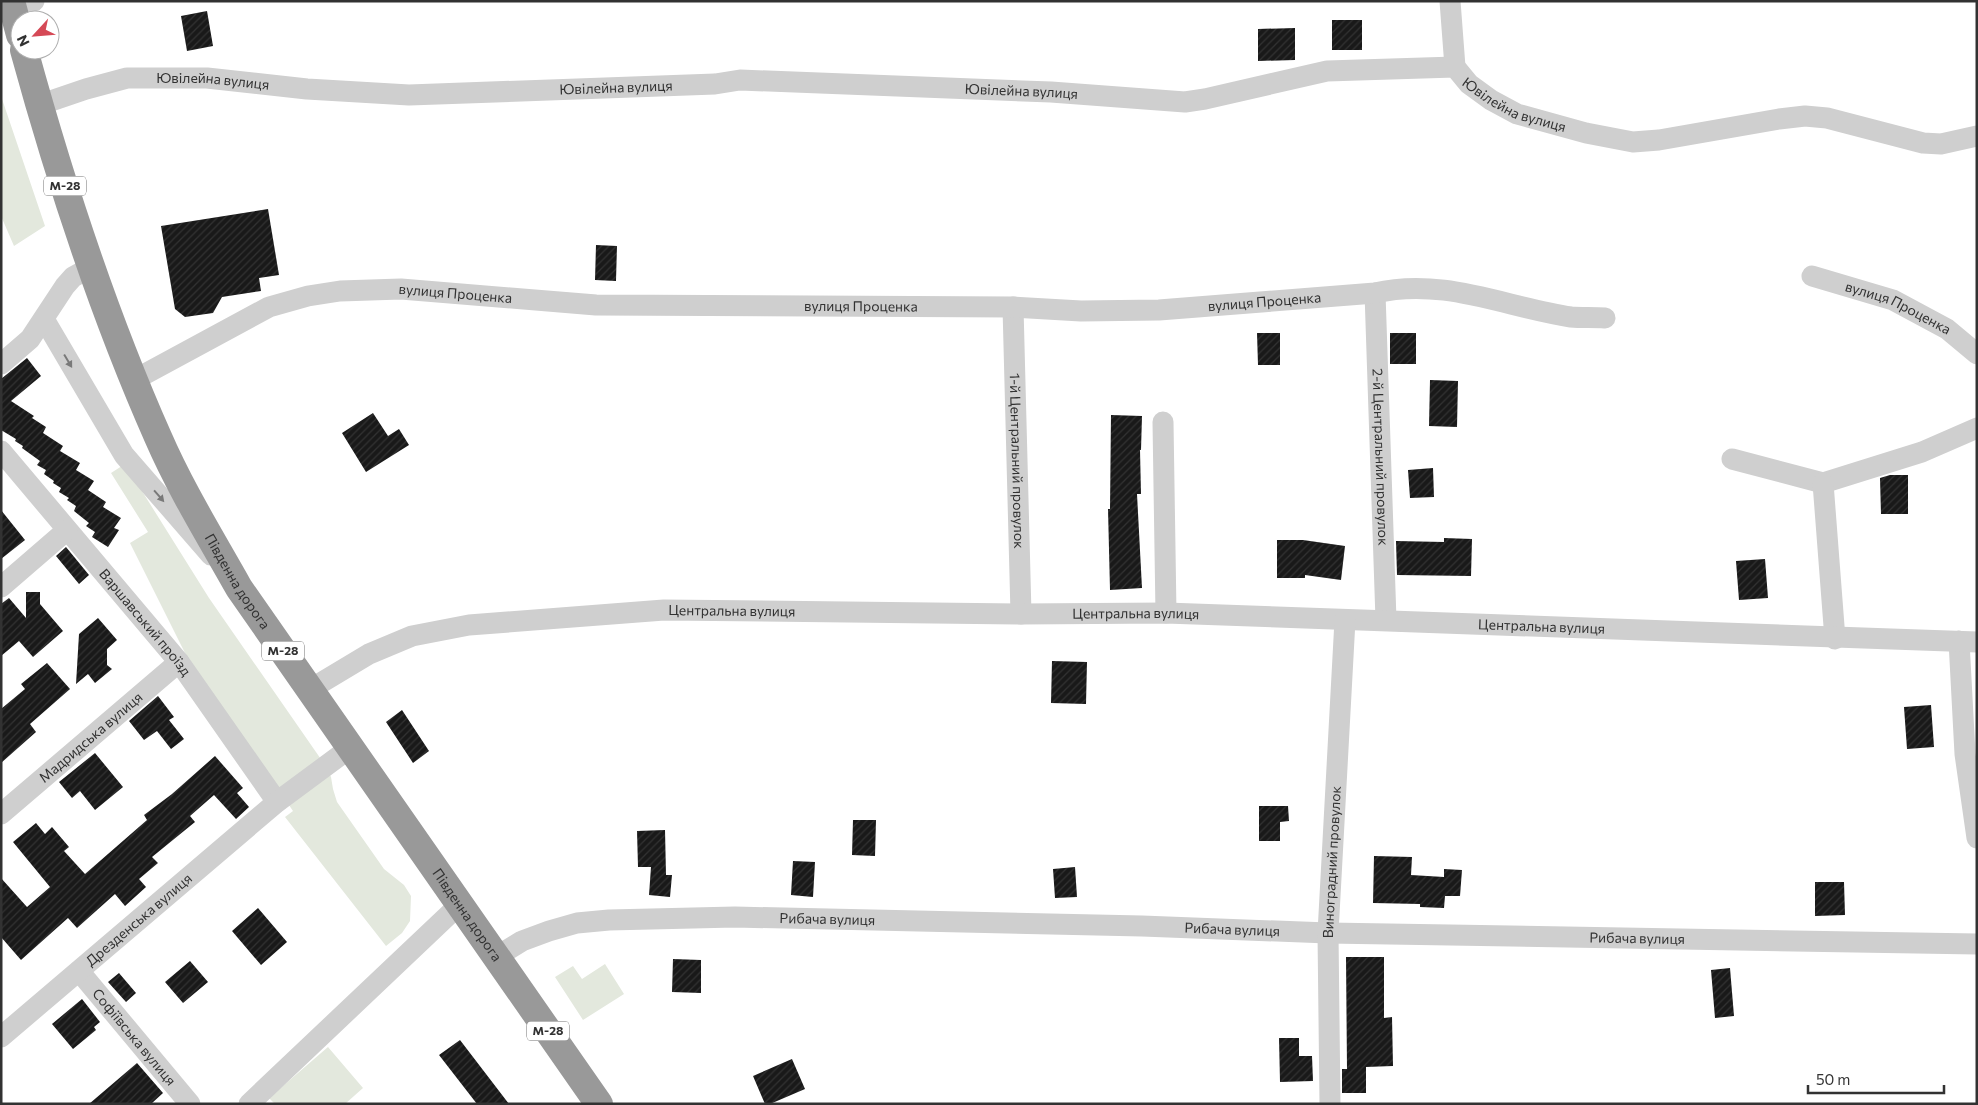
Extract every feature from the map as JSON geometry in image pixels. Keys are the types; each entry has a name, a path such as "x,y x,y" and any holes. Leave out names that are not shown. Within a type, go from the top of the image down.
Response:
{"highway":[{"name":"Південна дорога","path":"27,60 39,105 91,267 158,439 191,505 239,588 599,1104"}],"street":[{"path":"1450,1 1455,67"},
{"name":"Ювілейна вулиця","path":"39,105 86,89 127,78 198,78 307,89 409,95 715,84 740,80 1051,92 1185,102 1327,71 1455,67 1469,84 1491,100 1517,114 1586,133 1633,142 1659,140 1804,116 1827,118 1923,143 1941,144 1977,136"},
{"path":"3,358 30,339 65,286 73,277 91,267"},
{"name":"вулиця Проценка","path":"1812,276 1893,300 1947,329 1977,354"},
{"name":"вулиця Проценка","path":"134,380 269,307 308,296 340,291 401,289 596,305 1013,308 1081,311 1159,310 1375,294 1396,289 1453,290 1571,317 1605,318"},
{"name":"2-й Центральний провулок","path":"1375,294 1386,620"},
{"name":"1-й Центральний провулок","path":"1013,308 1022,614"},
{"path":"44,320 124,455 239,588"},
{"path":"1163,422 1166,614"},
{"path":"1732,459 1824,483 1922,452 1977,428"},
{"name":"Варшавський проїзд","path":"1,451 179,662 277,802"},
{"path":"1824,483 1834,639"},
{"path":"1,587 67,530"},
{"name":"Центральна вулиця","path":"310,690 369,654 412,636 469,626 664,610 1166,614 1386,620 1834,639 1968,642"},
{"name":"Виноградний провулок","path":"1330,1104 1328,933 1345,620"},
{"path":"1968,642 1965,754 1977,838"},
{"name":"Мадридська вулиця","path":"1,814 179,662"},
{"name":"Дрезденська вулиця","path":"1,1037 277,802 350,748"},
{"path":"249,1104 459,905"},
{"name":"Рибача вулиця","path":"496,957 522,941 549,930 577,923 609,920 735,917 1142,926 1328,933 1977,944"},
{"name":"Софіївська вулиця","path":"79,971 190,1104"}],"shaded area":[{"path":"1,96 45,226 14,246 1,216"},
{"path":"125,464 209,598 325,765 331,777 337,802 384,869 404,885 411,896 410,921 402,933 386,946 285,817 293,811 186,655 130,543 148,532 111,473"},
{"path":"605,964 624,994 583,1020 555,977 573,966 582,979"},
{"path":"328,1047 363,1088 345,1104 275,1104 269,1098"}],"building":[{"path":"207,11 213,46 187,51 181,16"},
{"path":"1332,20 1362,20 1362,50 1332,50"},
{"path":"1295,28 1295,60 1258,61 1258,29"},
{"path":"268,209 279,275 259,278 261,291 222,297 213,313 185,317 175,309 161,226"},
{"path":"596,245 617,246 616,281 595,280"},
{"path":"1257,333 1280,333 1280,365 1258,365"},
{"path":"1390,333 1416,333 1416,364 1390,364"},
{"path":"27,358 41,376 11,401 34,416 32,418 46,427 43,433 63,446 60,451 80,463 76,470 94,481 88,490 106,502 103,507 121,518 114,528 119,530 108,547 92,537 95,532 86,526 89,523 74,511 76,506 67,500 69,498 59,492 61,488 44,474 46,470 37,465 40,461 22,448 23,446 15,441 16,439 1,430 1,379"},
{"path":"1430,380 1458,381 1457,427 1429,426"},
{"path":"373,413 388,436 399,429 409,445 366,472 342,433"},
{"path":"1111,415 1142,416 1140,450 1141,494 1137,494 1142,588 1110,590 1108,509 1110,509"},
{"path":"1433,468 1434,497 1410,498 1408,470"},
{"path":"1890,475 1908,475 1908,514 1881,514 1880,478"},
{"path":"1,510 25,540 1,559"},
{"path":"1444,538 1472,539 1471,576 1397,575 1396,541 1444,542"},
{"path":"1277,540 1303,540 1345,546 1341,580 1305,575 1305,578 1277,578"},
{"path":"66,547 89,575 79,584 56,556"},
{"path":"1765,559 1768,598 1739,600 1736,561"},
{"path":"26,592 40,592 40,604 63,631 33,657 19,641 1,656 1,604 9,598 26,618"},
{"path":"98,618 117,640 107,649 107,665 112,669 95,683 88,674 76,684 79,634"},
{"path":"1052,661 1087,662 1086,704 1051,703"},
{"path":"47,663 70,689 30,724 36,732 1,763 1,709 25,689 21,684"},
{"path":"158,696 174,717 169,720 184,739 171,749 157,731 144,740 129,721"},
{"path":"1931,705 1934,747 1907,749 1904,707"},
{"path":"402,710 429,751 413,763 386,722"},
{"path":"95,753 123,787 95,810 80,791 72,798 59,782"},
{"path":"215,756 243,788 237,793 249,807 236,819 214,795 190,816 195,822 152,857 158,863 139,879 146,887 125,906 115,894 77,928 68,918 21,960 1,937 1,878 27,907 50,887 13,842 36,823 45,834 52,827 69,847 64,851 85,874 147,820 144,815 172,794"},
{"path":"1259,806 1288,806 1289,821 1280,822 1280,841 1259,841"},
{"path":"853,820 876,820 875,856 852,855"},
{"path":"665,830 666,875 672,875 670,897 649,895 651,867 638,867 637,831"},
{"path":"1374,856 1412,857 1411,875 1444,877 1444,869 1462,870 1460,896 1445,896 1444,908 1420,907 1420,904 1373,903"},
{"path":"793,861 815,862 813,897 791,895"},
{"path":"1075,867 1077,897 1055,898 1053,869"},
{"path":"1815,882 1844,882 1845,915 1815,916"},
{"path":"258,908 287,942 261,965 232,931"},
{"path":"1346,957 1384,957 1384,1018 1392,1017 1393,1066 1366,1067 1366,1093 1342,1093 1342,1069 1347,1069"},
{"path":"673,959 701,960 701,993 672,992"},
{"path":"190,961 208,982 183,1003 165,982"},
{"path":"1730,968 1734,1016 1715,1018 1711,970"},
{"path":"119,973 136,993 126,1002 108,982"},
{"path":"82,999 100,1022 94,1027 96,1030 73,1049 52,1024"},
{"path":"1279,1038 1299,1038 1299,1056 1312,1056 1313,1081 1280,1082"},
{"path":"460,1040 509,1104 477,1104 439,1055"},
{"path":"792,1059 805,1089 770,1104 765,1104 753,1076"},
{"path":"137,1063 163,1093 151,1104 89,1104"}]}
